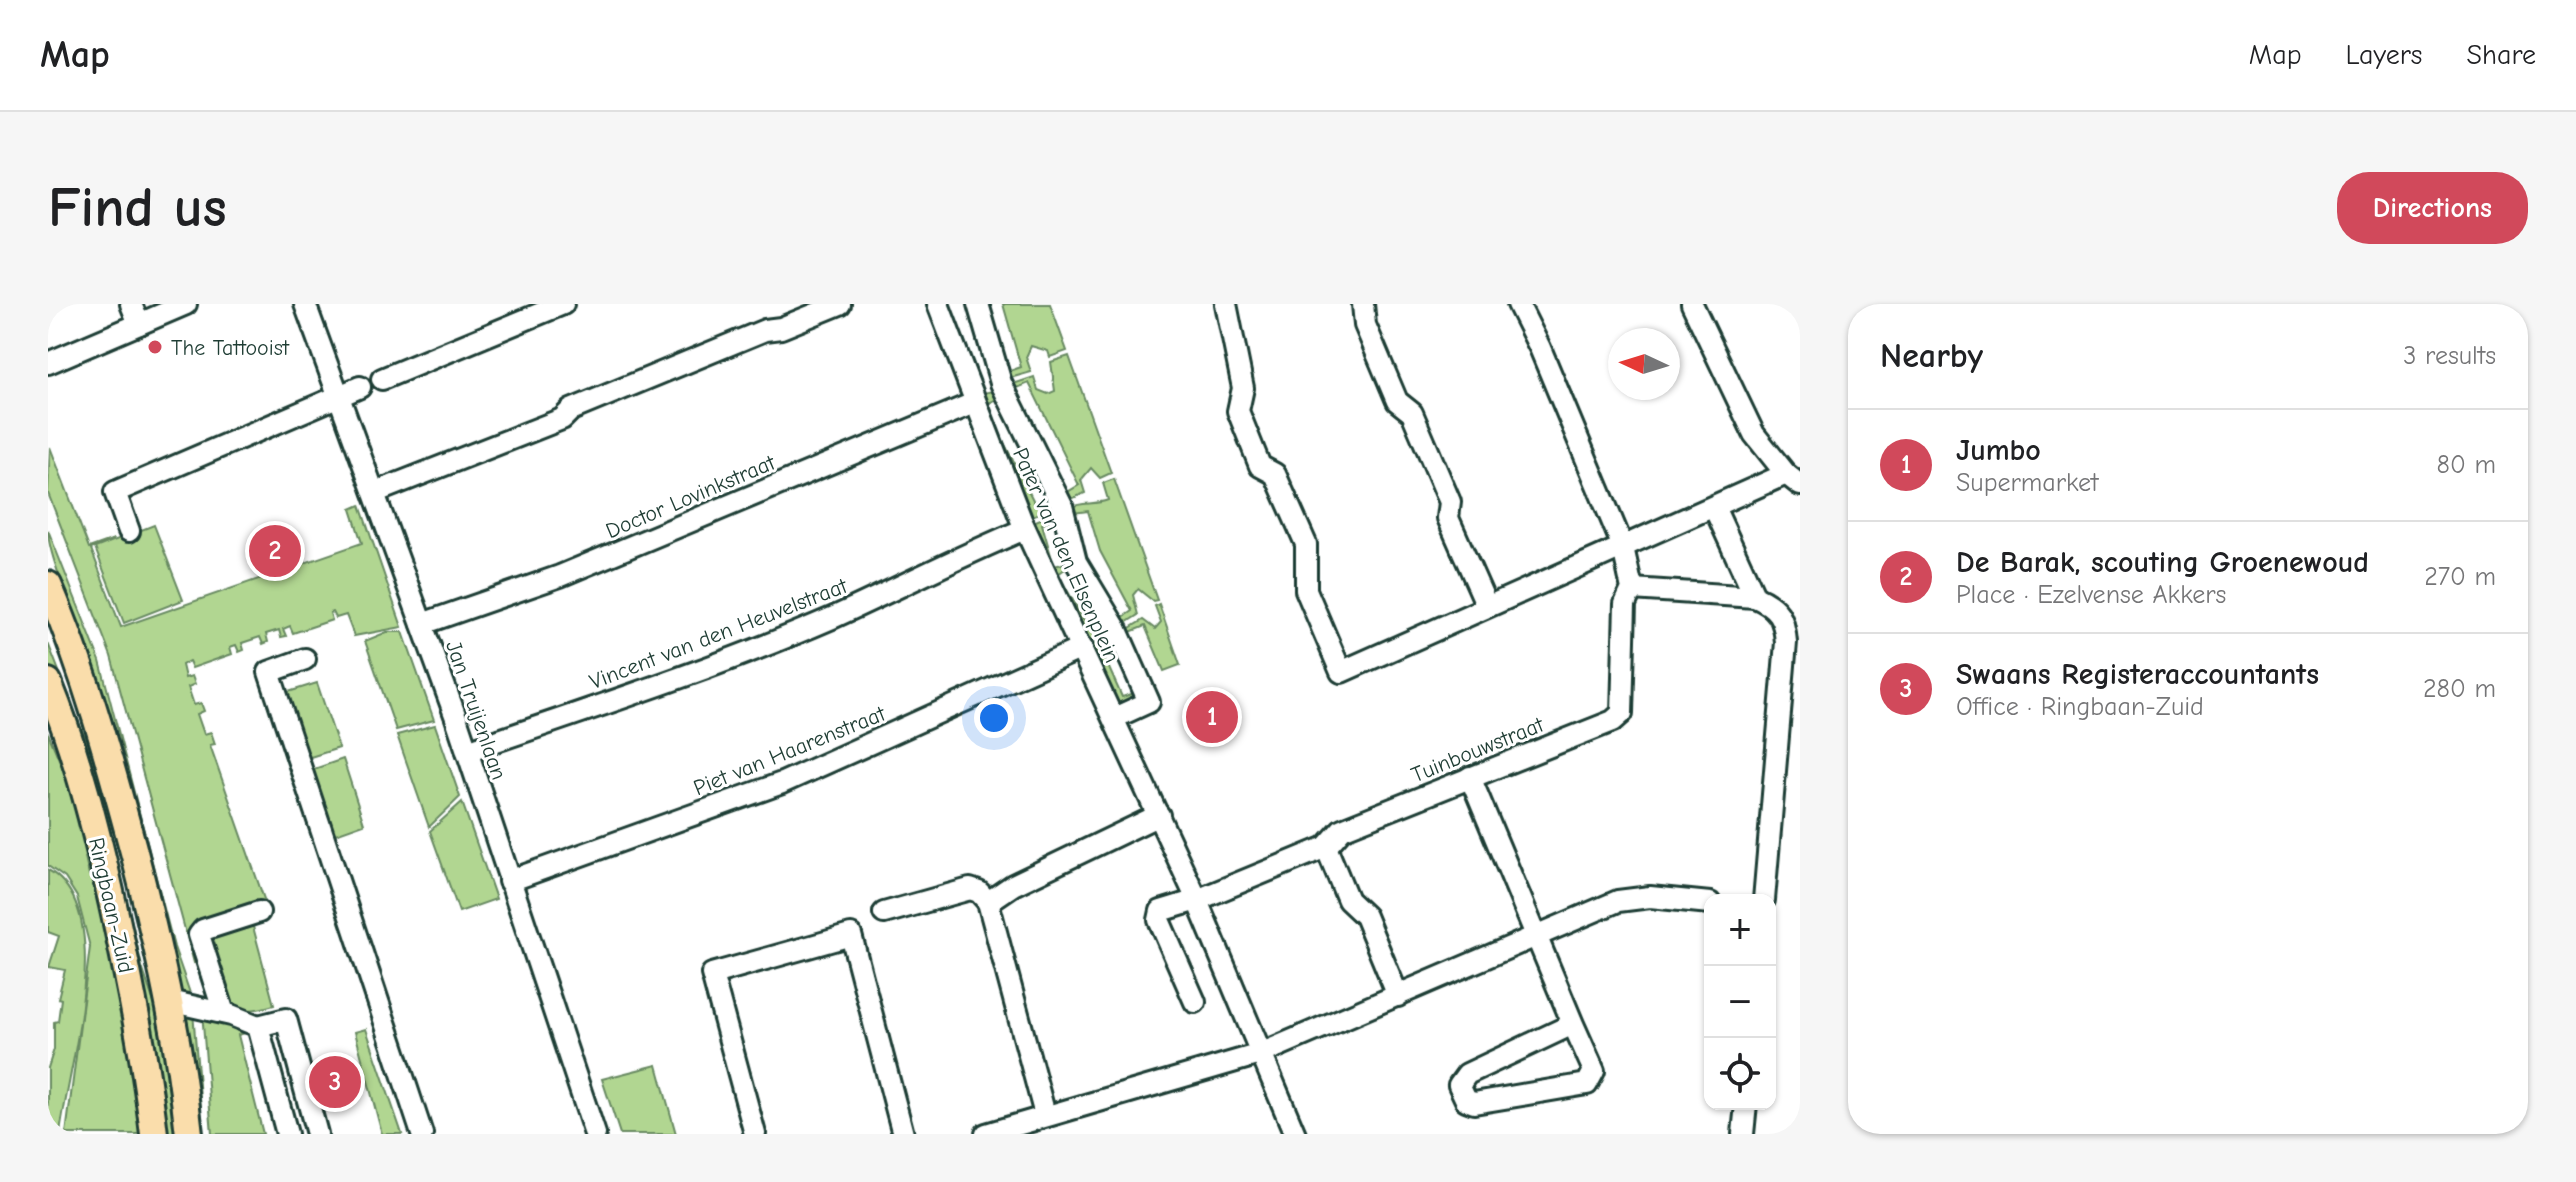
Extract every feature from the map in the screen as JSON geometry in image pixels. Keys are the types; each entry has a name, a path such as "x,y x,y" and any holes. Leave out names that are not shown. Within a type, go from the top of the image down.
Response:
{"main road":[{"name":"Ringbaan-Zuid","path":"48,585 117,783 150,910 169,1001 189,1134"},
{"name":"Ringbaan-Zuid","path":"48,682 64,721 105,870 144,1045 154,1134"},
{"path":"105,870 107,842 111,838 134,855"}],"street":[{"path":"131,304 139,324"},
{"path":"48,363 186,304"},
{"name":"Jan Truijenlaan","path":"305,304 351,392 376,492 467,751 595,1134"},
{"path":"382,379 563,304"},
{"path":"376,492 562,419 571,410 765,330 781,328 840,304"},
{"path":"978,304 1001,383 1062,506 1076,562 1117,630 1149,702 1114,718"},
{"path":"1226,304 1243,388 1238,411 1260,466 1275,474 1306,544 1306,590 1341,672 1714,507 1793,479 1754,434 1731,380 1692,304"},
{"path":"1363,304 1365,325 1397,401 1412,413 1445,489 1450,502 1448,518 1487,606"},
{"name":"Tuinbouwstraat","path":"1195,1002 1159,920 1161,911 1197,900 1326,847 1342,829 1613,721 1622,713 1625,604 1632,589 1623,547 1540,348 1518,304"},
{"name":"Pater van den Elsenplein","path":"945,306 974,403 1025,529 1197,900 1295,1134"},
{"path":"129,531 115,492 351,392"},
{"name":"Doctor Lovinkstraat","path":"422,624 560,576 974,403"},
{"path":"1714,507 1755,597"},
{"name":"Vincent van den Heuvelstraat","path":"467,751 742,655 835,617 948,560 1025,529"},
{"path":"1632,589 1755,597 1776,606 1784,623 1786,642 1765,894"},
{"name":"Piet van Haarenstraat","path":"509,881 782,783 1082,648"},
{"path":"305,659 269,672 422,1134"},
{"path":"1470,777 1594,1071 1587,1084 1474,1103 1466,1100 1459,1085 1467,1074 1573,1024"},
{"path":"988,902 1013,885 1159,815"},
{"path":"1326,847 1348,900 1365,916 1398,996"},
{"path":"884,913 970,889 988,902 1045,1115"},
{"path":"994,1133 1045,1115 1260,1054 1633,898 1704,903"},
{"path":"224,1013 199,935 203,930 259,912"},
{"path":"755,1134 712,974 851,935 903,1134"},
{"path":"169,1001 224,1013 258,1026 286,1019 317,1134"},
{"path":"258,1026 287,1134"},
{"path":"1743,1134 1745,1110"}],"green space":[{"path":"1003,304 1050,304 1067,351 1050,357 1048,351 1031,346 1026,357 1031,372 1010,378 1007,372 1021,367"},
{"path":"1069,356 1111,473 1100,478 1091,468 1081,480 1085,493 1069,500 1066,493 1079,485 1029,383 1015,389 1013,384 1034,377 1038,390 1048,394 1055,391 1051,362"},
{"path":"996,390 999,398 985,405 1035,504 1050,498 1053,508 1029,517 977,395"},
{"path":"50,447 89,548 114,539 91,549 121,627 362,543 351,509 360,505 402,627 354,636 346,615 336,618 333,612 330,613 332,620 293,633 290,626 283,629 286,636 281,637 279,630 266,634 268,642 263,644 260,637 242,643 244,650 239,652 236,645 230,647 232,654 192,668 189,661 182,665 185,678 192,676 195,684 188,687 194,705 201,703 204,711 197,714 204,734 211,732 215,744 210,745 265,902 200,925 200,961 194,963 111,656 48,493"},
{"path":"1114,479 1157,600 1153,601 1138,589 1133,595 1138,615 1124,624 1120,619 1132,611 1100,551 1088,511 1073,513 1070,507 1108,500 1103,483"},
{"path":"1055,513 1057,519 1042,524 1054,566 1067,563 1069,566 1058,574 1092,634 1104,628 1107,632 1088,642 1033,522"},
{"path":"154,525 183,600 124,623 95,548"},
{"path":"48,530 100,661 174,947 193,1002 174,986 106,707 90,653 54,560"},
{"path":"1159,604 1180,665 1164,671 1145,626 1130,632 1128,629 1143,620 1155,629 1161,622 1155,606"},
{"path":"387,632 403,632 434,720 396,730 365,641"},
{"path":"1111,636 1112,639 1099,646 1122,697 1135,693 1137,696 1116,706 1090,646"},
{"path":"48,643 107,794 102,797 103,800 109,798 115,827 106,830 48,665"},
{"path":"317,683 339,748 304,759 282,694"},
{"path":"435,725 460,797 429,827 397,735"},
{"path":"48,733 69,783 89,851 85,857 89,875 97,882 114,955 143,1134 66,1134 90,947 77,897 65,878 48,866"},
{"path":"343,759 364,824 330,836 308,771"},
{"path":"462,802 496,899 459,912 430,831"},
{"path":"119,866 142,967 162,1027 176,1134 163,1134 114,868"},
{"path":"48,870 69,890 81,919 85,955 78,1034 60,1134 48,1134 48,1068 54,1049 54,1022 58,1021 61,999 58,998 65,970 49,967 59,936 48,932"},
{"path":"252,923 274,1005 244,1010 230,1000 207,938"},
{"path":"179,1007 193,1012 203,1134 196,1134"},
{"path":"202,1012 252,1031 238,1035 263,1134 212,1134"},
{"path":"366,1029 402,1134 382,1134 355,1032"},
{"path":"657,1065 676,1134 620,1134 602,1079"}],"place":[{"name":"The Tattooist","path":"155,347"},
{"name":"De Barak, scouting Groenewoud","path":"275,551"},
{"name":"Jumbo","path":"1212,717"},
{"name":"Swaans Registeraccountants","path":"335,1082"}]}
